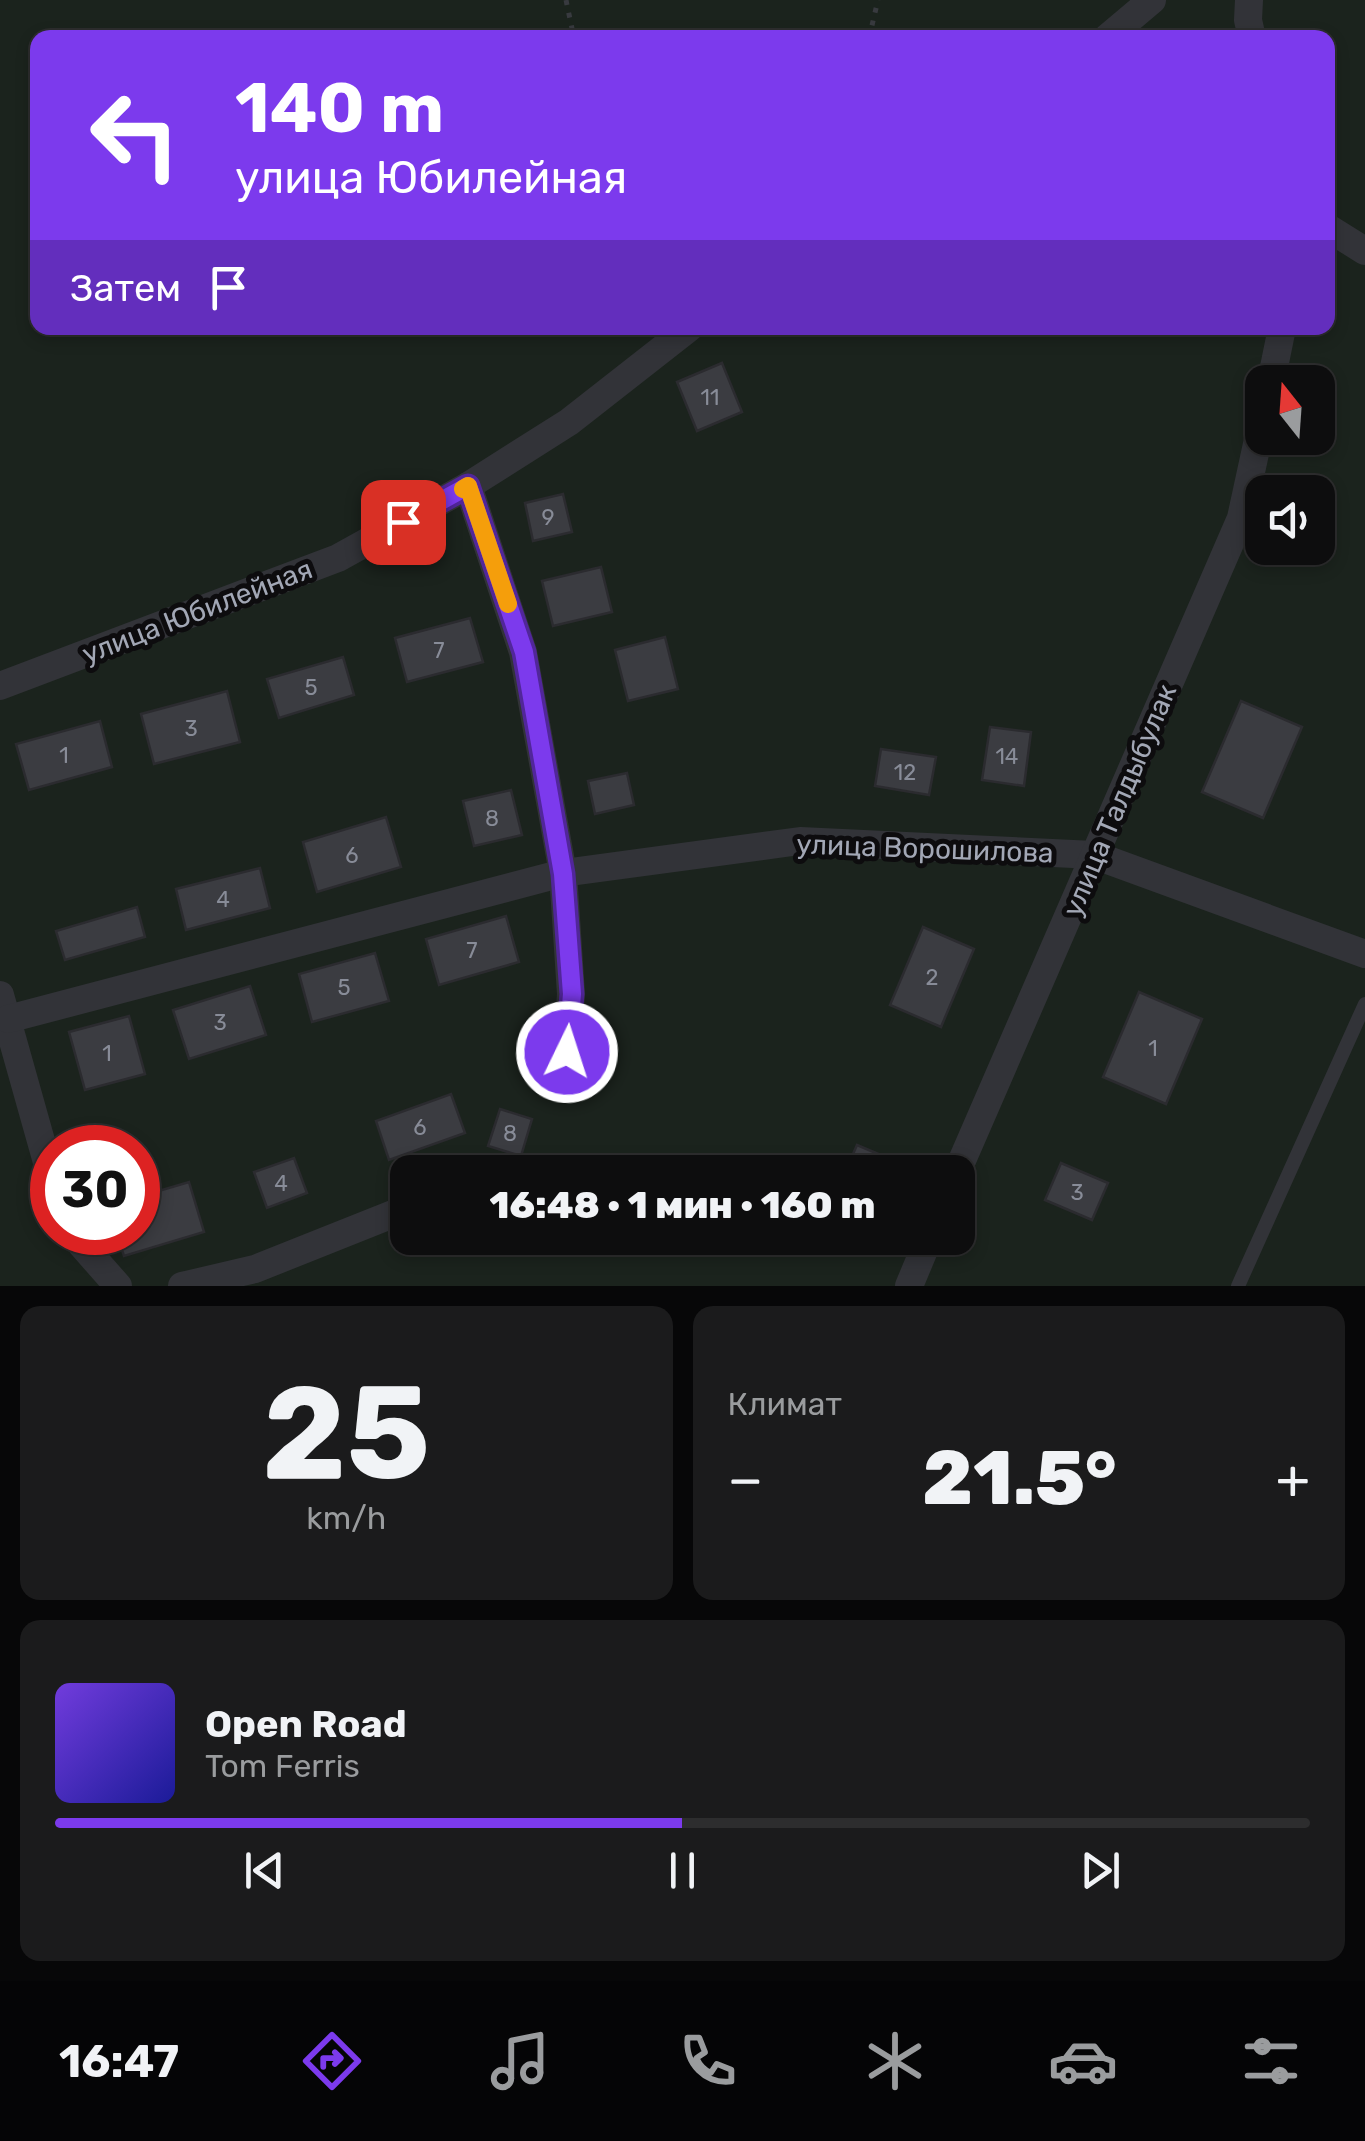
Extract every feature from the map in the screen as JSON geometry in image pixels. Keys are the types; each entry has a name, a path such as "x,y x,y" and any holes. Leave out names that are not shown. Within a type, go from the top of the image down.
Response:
{"street":[{"path":"1117,30 1152,0"},
{"path":"1249,0 1250,30"},
{"path":"1335,232 1365,251"},
{"name":"улица Юбилейная","path":"0,686 338,558 468,486 569,422 679,335"},
{"path":"1274,365 1281,335"},
{"name":"улица Талдыбулак","path":"964,1155 1241,518 1255,455"},
{"path":"468,486 524,652 563,874 572,994 567,1052"},
{"name":"улица Ворошилова","path":"4,1007 563,874 800,841 1094,855 1365,954"},
{"path":"4,1007 37,1125"},
{"path":"182,1286 257,1277 390,1216"},
{"path":"91,1255 118,1286"},
{"path":"909,1286 922,1255"}],"lane":[{"path":"1238,1286 1365,1004"}],"path":[{"path":"566,0 572,30"},
{"path":"871,30 878,0"}],"shaded area":[{"path":"0,0 1365,0 1365,1286 0,1286"}],"building":[{"path":"722,363 742,412 697,431 677,382"},
{"path":"563,494 572,532 533,541 525,503"},
{"path":"601,567 612,612 553,626 542,581"},
{"path":"470,618 483,662 407,682 395,638"},
{"path":"665,637 678,689 628,701 615,650"},
{"path":"343,657 354,695 279,718 267,679"},
{"path":"227,691 240,742 154,764 141,714"},
{"path":"1241,701 1302,727 1263,818 1202,792"},
{"path":"100,721 112,767 29,790 16,744"},
{"path":"990,727 1031,732 1024,786 982,780"},
{"path":"881,749 936,757 929,795 875,786"},
{"path":"627,773 634,805 595,814 588,781"},
{"path":"511,790 522,835 474,846 463,801"},
{"path":"386,817 401,867 317,892 303,842"},
{"path":"260,868 270,908 186,930 176,889"},
{"path":"137,907 145,937 65,960 56,931"},
{"path":"506,916 519,962 439,985 426,939"},
{"path":"923,927 974,949 941,1027 890,1005"},
{"path":"375,953 389,1001 312,1022 299,974"},
{"path":"250,986 266,1035 189,1059 173,1010"},
{"path":"1139,992 1202,1019 1166,1104 1103,1077"},
{"path":"129,1016 145,1074 85,1090 69,1032"},
{"path":"451,1094 465,1133 403,1155 390,1155 389,1160 376,1121"},
{"path":"500,1109 532,1119 521,1155 488,1146"},
{"path":"857,1145 881,1155 853,1155"},
{"path":"294,1158 307,1193 267,1208 254,1172"},
{"path":"1061,1163 1108,1183 1092,1220 1045,1200"},
{"path":"189,1182 204,1232 160,1245 160,1191"}],"slow traffic":[{"path":"463,489 468,486 508,604"}],"route":[{"path":"403,522 468,486 524,652 563,874 572,994 567,1052"}]}
